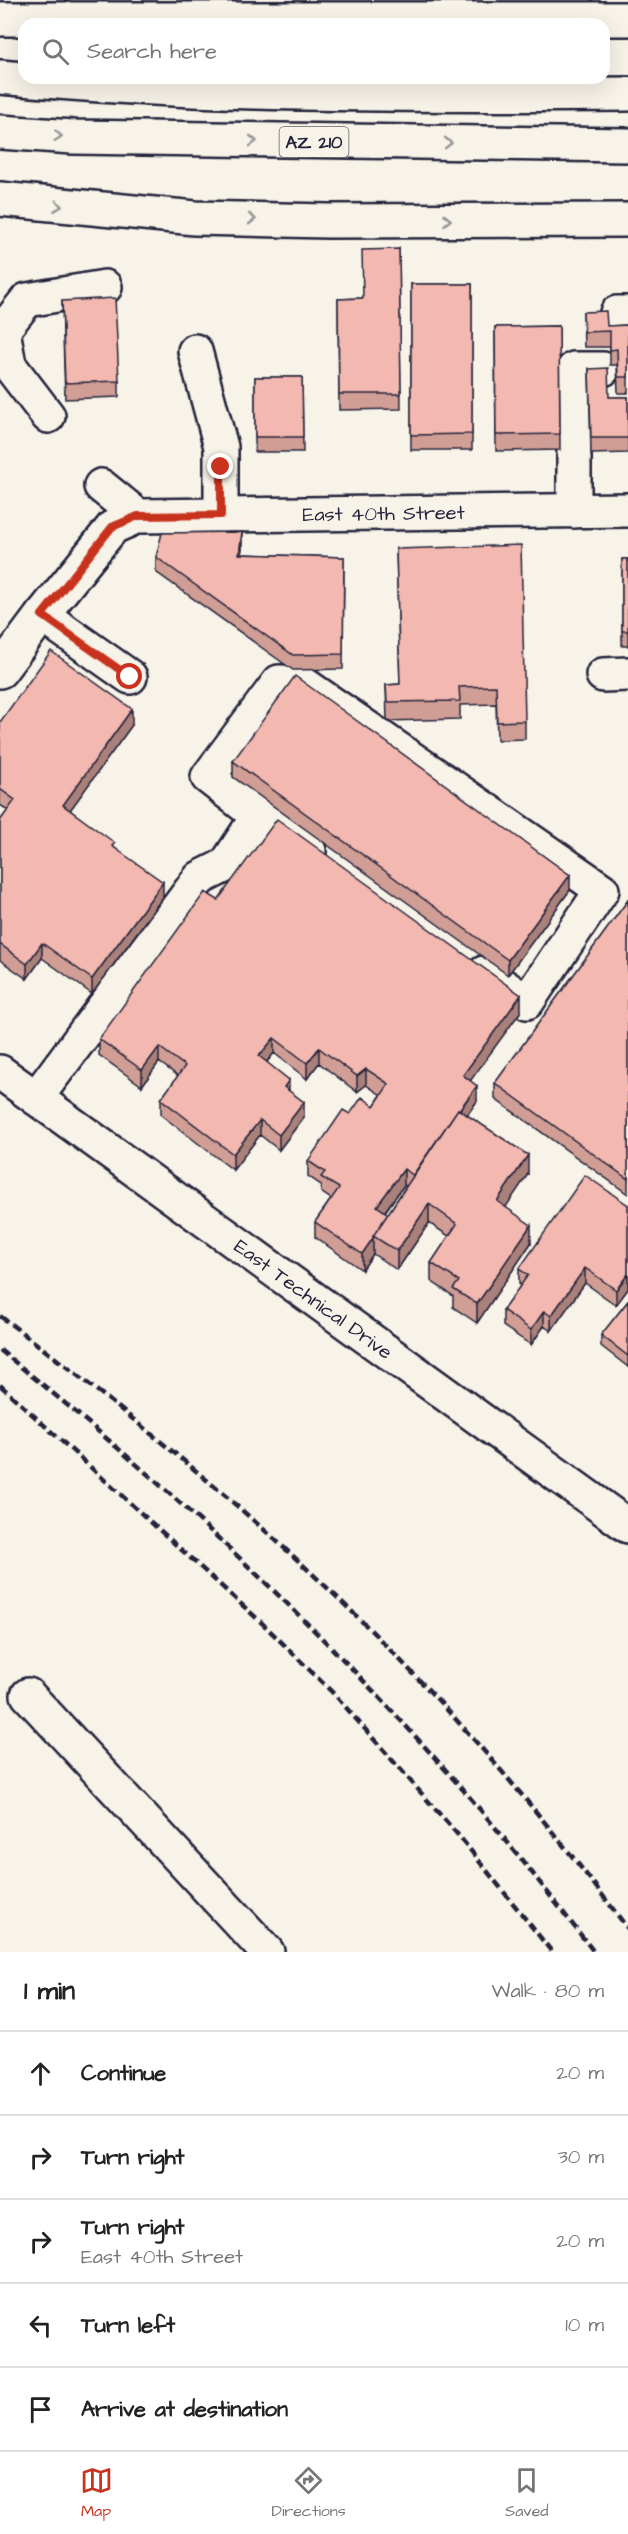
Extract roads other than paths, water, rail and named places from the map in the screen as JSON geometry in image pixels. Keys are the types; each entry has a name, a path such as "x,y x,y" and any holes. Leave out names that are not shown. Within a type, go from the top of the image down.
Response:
{"main road":[{"path":"0,19 18,19"},
{"path":"610,19 628,19"},
{"path":"0,77 18,79"},
{"path":"66,84 366,95 628,94"},
{"name":"AZ 210","path":"0,132 84,138 628,145"},
{"path":"0,199 195,218 328,221 628,220"},
{"path":"48,416 9,364 3,330 27,300 105,287"},
{"path":"195,351 221,447 221,515"},
{"path":"574,511 574,369 603,369"},
{"path":"0,671 112,527 138,516 101,486"},
{"name":"East 40th Street","path":"138,516 628,510"},
{"path":"42,615 130,677"},
{"path":"334,869 258,816 208,777 279,682 302,683 602,890 527,1002 459,955"},
{"path":"36,1098 200,878 226,865 258,816"},
{"name":"East Technical Drive","path":"0,1072 628,1526"},
{"path":"28,1695 267,1952"}],"railway":[{"path":"0,1316 194,1469 349,1609 392,1651 475,1741 554,1833 628,1929"},
{"path":"0,1350 180,1503 295,1611 404,1724 475,1803 594,1952"},
{"path":"0,1385 262,1623 335,1695 459,1836 552,1952"}]}
